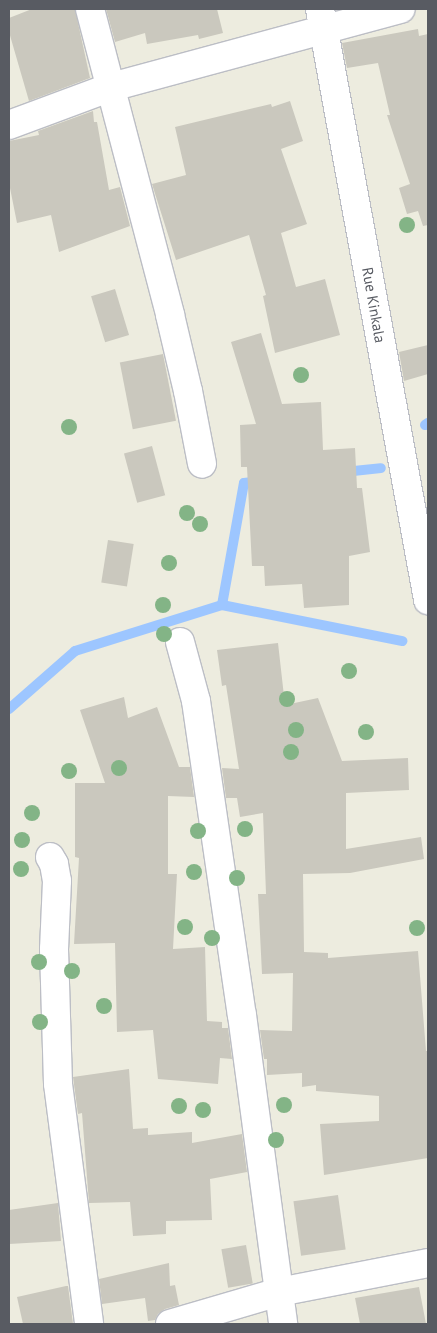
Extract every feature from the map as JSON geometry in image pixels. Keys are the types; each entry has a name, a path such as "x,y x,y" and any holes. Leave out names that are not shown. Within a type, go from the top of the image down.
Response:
{"street":[{"path":"90,9 184,372 202,464"},
{"path":"9,125 111,87 221,59 321,19 401,9"},
{"name":"Rue Kinkala","path":"321,19 428,600"},
{"path":"180,642 196,701 242,1014 283,1324"},
{"path":"50,857 54,864 56,881 54,949 58,1084 89,1324"},
{"path":"170,1324 279,1292 428,1263"}],"building":[{"path":"32,9 75,9 90,78 29,101 9,32 9,18"},
{"path":"106,9 217,9 223,33 199,39 198,35 147,44 145,33 115,42"},
{"path":"418,29 419,36 428,34 428,225 423,226 418,211 407,214 399,188 410,184 387,115 390,115 378,63 347,68 342,43"},
{"path":"290,101 303,141 281,149 307,224 281,233 296,287 325,279 340,335 275,353 263,296 266,295 249,235 176,260 152,184 186,175 175,127 271,104 272,107"},
{"path":"93,111 94,122 97,122 109,190 120,187 130,226 59,252 51,215 17,223 9,183 9,141 39,135 38,131"},
{"path":"115,289 129,335 105,342 91,296"},
{"path":"261,333 282,404 321,402 323,450 355,448 357,488 362,488 370,552 349,556 349,605 304,608 302,584 265,586 264,566 252,566 247,467 241,467 240,425 256,424 231,342"},
{"path":"428,345 428,374 404,381 399,352"},
{"path":"163,354 176,421 133,429 120,362"},
{"path":"152,446 165,495 137,503 124,454"},
{"path":"108,540 134,544 127,587 101,582"},
{"path":"278,643 285,705 318,698 342,761 408,758 409,790 346,793 346,849 421,837 424,859 350,873 303,874 304,952 328,953 328,958 418,951 426,1051 428,1051 428,1158 324,1175 320,1124 379,1121 379,1096 316,1091 316,1085 302,1087 302,1073 267,1075 267,1059 264,1059 260,1030 292,1031 293,973 262,974 258,894 266,894 263,813 240,817 237,798 226,798 222,768 239,769 226,685 222,686 217,650"},
{"path":"124,697 128,718 157,707 179,767 190,767 194,797 168,796 168,874 177,874 173,949 205,947 207,1021 222,1022 222,1028 228,1028 232,1059 220,1058 218,1084 158,1079 153,1030 117,1032 115,943 74,944 79,858 75,857 75,783 105,783 80,710"},
{"path":"129,1069 133,1129 148,1128 148,1135 192,1132 192,1143 242,1134 247,1172 210,1179 212,1220 166,1221 166,1234 133,1236 130,1202 89,1203 82,1113 78,1114 73,1077"},
{"path":"338,1195 346,1249 301,1256 293,1201"},
{"path":"58,1203 61,1241 9,1244 9,1210"},
{"path":"246,1245 253,1283 228,1288 221,1249"},
{"path":"169,1263 170,1286 175,1285 179,1305 165,1309 158,1314 155,1320 148,1321 145,1298 102,1304 99,1279"},
{"path":"68,1286 73,1324 23,1324 17,1297"},
{"path":"419,1287 426,1324 360,1324 355,1298"}],"waterway":[{"path":"344,472 381,468"},
{"path":"9,709 75,651 222,605 244,483 260,481"},
{"path":"222,605 402,641"}]}
